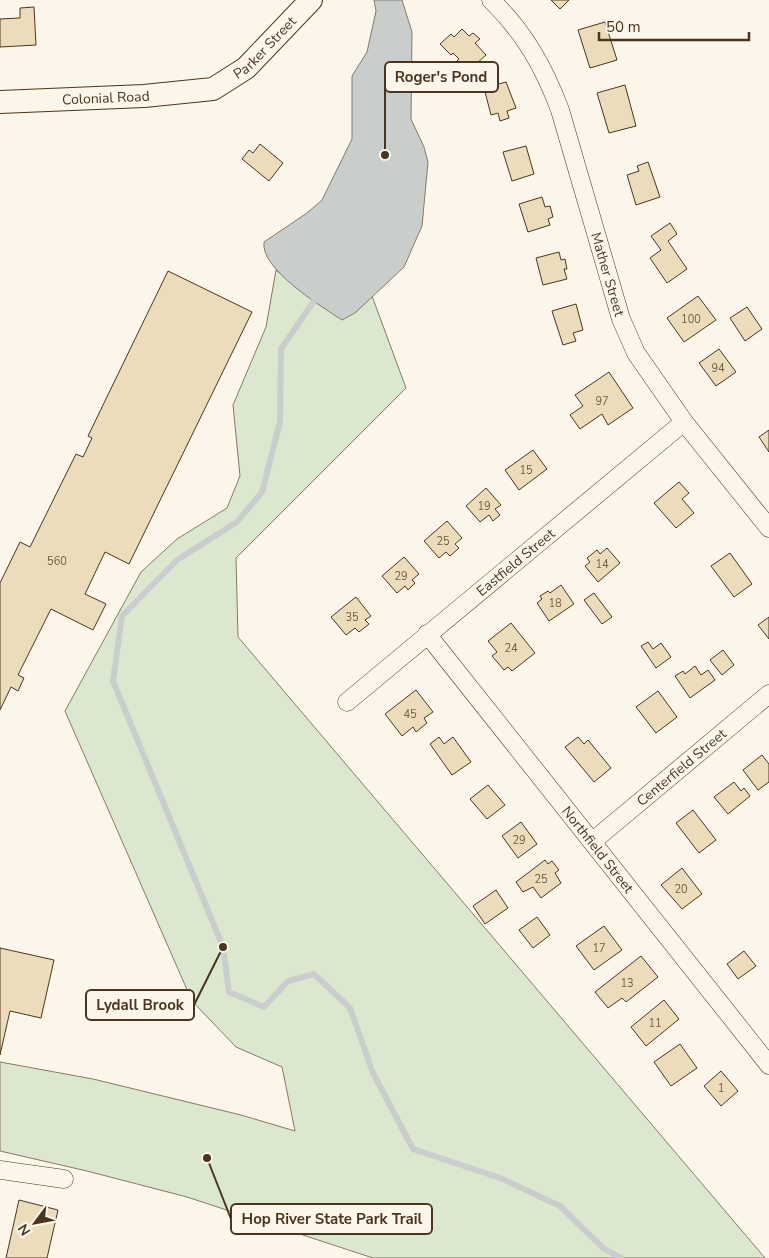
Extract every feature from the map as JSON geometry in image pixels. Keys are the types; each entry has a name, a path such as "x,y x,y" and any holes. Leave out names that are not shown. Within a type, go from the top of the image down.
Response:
{"street":[{"name":"Parker Street","path":"212,89 246,68 311,0"},
{"name":"Mather Street","path":"491,0 531,45 548,76 560,110 621,320 636,353 684,422 769,528"},
{"name":"Colonial Road","path":"0,102 144,96 212,89"},
{"name":"Eastfield Street","path":"347,702 684,422"},
{"name":"Northfield Street","path":"427,634 769,1065"},
{"name":"Centerfield Street","path":"593,841 769,694"},
{"path":"0,1170 64,1179"}],"green space":[{"path":"276,270 313,300 355,313 372,296 406,388 236,558 238,637 765,1258 373,1258 187,1197 0,1151 0,1062 93,1079 241,1115 295,1131 282,1067 236,1047 192,1001 65,711 141,572 177,539 227,508 240,476 233,405 266,327"}],"shaded area":[{"path":"374,0 402,0 412,32 411,119 424,147 428,162 422,226 404,267 355,313 342,320 281,275 265,253 264,242 307,213 322,200 352,139 352,76 367,52 376,11"}],"building":[{"path":"551,0 569,0 560,9"},
{"path":"34,7 36,45 0,47 0,19 20,18 20,8"},
{"path":"605,22 617,60 590,68 578,30"},
{"path":"462,29 469,36 473,33 480,39 475,43 486,55 467,72 457,61 459,59 453,53 451,55 440,44 451,34 454,37"},
{"path":"506,82 516,108 507,111 509,118 500,121 498,113 491,115 484,88"},
{"path":"625,85 636,126 609,133 597,93"},
{"path":"260,144 283,163 269,181 242,159 249,150 253,153"},
{"path":"526,146 534,174 512,181 503,152"},
{"path":"648,162 660,197 636,205 627,175 639,171 637,166"},
{"path":"542,197 545,207 550,206 553,217 548,219 550,225 528,232 519,204"},
{"path":"670,223 677,234 668,241 687,269 667,283 650,258 661,250 651,236"},
{"path":"559,252 561,260 565,259 567,269 564,269 567,279 543,285 536,258"},
{"path":"168,271 252,312 129,564 105,552 85,594 106,604 93,630 51,609 18,675 24,678 18,691 11,687 0,710 0,583 20,542 30,547 76,454 83,457 92,438 88,436"},
{"path":"698,296 716,320 684,342 667,318"},
{"path":"576,304 583,330 573,333 576,341 563,345 552,311"},
{"path":"747,307 762,329 745,341 730,318"},
{"path":"719,349 736,372 716,386 699,363"},
{"path":"609,372 633,408 608,425 602,414 580,429 570,415 583,406 575,395"},
{"path":"769,430 769,452 759,437"},
{"path":"533,450 547,469 519,490 505,470"},
{"path":"679,482 689,493 682,499 694,513 676,528 654,503"},
{"path":"486,488 501,505 495,509 500,515 493,521 489,515 480,522 466,506"},
{"path":"447,521 462,538 455,544 459,548 450,556 446,552 439,558 424,541"},
{"path":"607,548 620,563 598,582 585,566 590,562 587,558 597,550 600,554"},
{"path":"730,553 752,584 734,597 711,566"},
{"path":"404,557 419,574 412,580 415,583 408,590 405,586 397,593 382,576"},
{"path":"561,585 574,604 549,621 537,603 542,599 540,596 548,591 550,593"},
{"path":"594,593 612,617 602,624 584,600"},
{"path":"356,597 371,616 365,620 369,624 359,632 355,628 346,635 331,617"},
{"path":"769,617 769,639 758,625"},
{"path":"511,623 535,653 512,671 508,667 504,670 492,656 497,652 488,641"},
{"path":"648,642 653,649 661,643 671,657 656,668 641,646"},
{"path":"723,650 734,665 722,675 710,660"},
{"path":"695,666 701,675 708,670 715,680 690,698 675,676 683,671 685,674"},
{"path":"416,690 433,712 424,718 427,723 416,732 413,727 402,736 385,714"},
{"path":"658,691 677,717 656,733 636,707"},
{"path":"439,737 444,744 453,737 471,762 452,775 430,744"},
{"path":"578,737 584,744 588,740 611,768 594,782 565,747"},
{"path":"762,755 769,764 769,782 758,790 743,770"},
{"path":"734,782 741,791 744,788 750,796 728,814 714,797"},
{"path":"488,785 505,805 487,819 470,799"},
{"path":"693,810 716,840 699,853 676,823"},
{"path":"521,822 537,844 518,858 502,836"},
{"path":"545,860 548,864 552,861 559,870 555,873 561,883 541,898 533,887 523,892 516,882"},
{"path":"682,868 702,894 682,909 661,885"},
{"path":"496,890 508,908 485,924 473,906"},
{"path":"537,917 550,935 533,948 519,930"},
{"path":"604,926 622,950 594,970 576,946"},
{"path":"0,948 54,960 41,1018 10,1011 0,1055"},
{"path":"744,951 756,966 738,979 727,964"},
{"path":"641,956 658,977 626,1002 622,998 608,1008 595,992"},
{"path":"664,1000 679,1019 646,1046 631,1027"},
{"path":"680,1044 697,1068 671,1086 654,1062"},
{"path":"721,1071 738,1091 721,1106 704,1086"},
{"path":"19,1200 58,1210 47,1258 6,1258"}],"waterway":[{"path":"318,295 281,349 280,422 262,492 237,522 177,560 122,616 113,681 223,947 229,992 264,1007 288,981 314,974 350,1008 373,1073 413,1149 500,1178 560,1206 603,1248 621,1258"}],"place":[{"name":"Roger's Pond","path":"385,155"},
{"name":"Lydall Brook","path":"223,947"},
{"name":"Hop River State Park Trail","path":"207,1158"}]}
